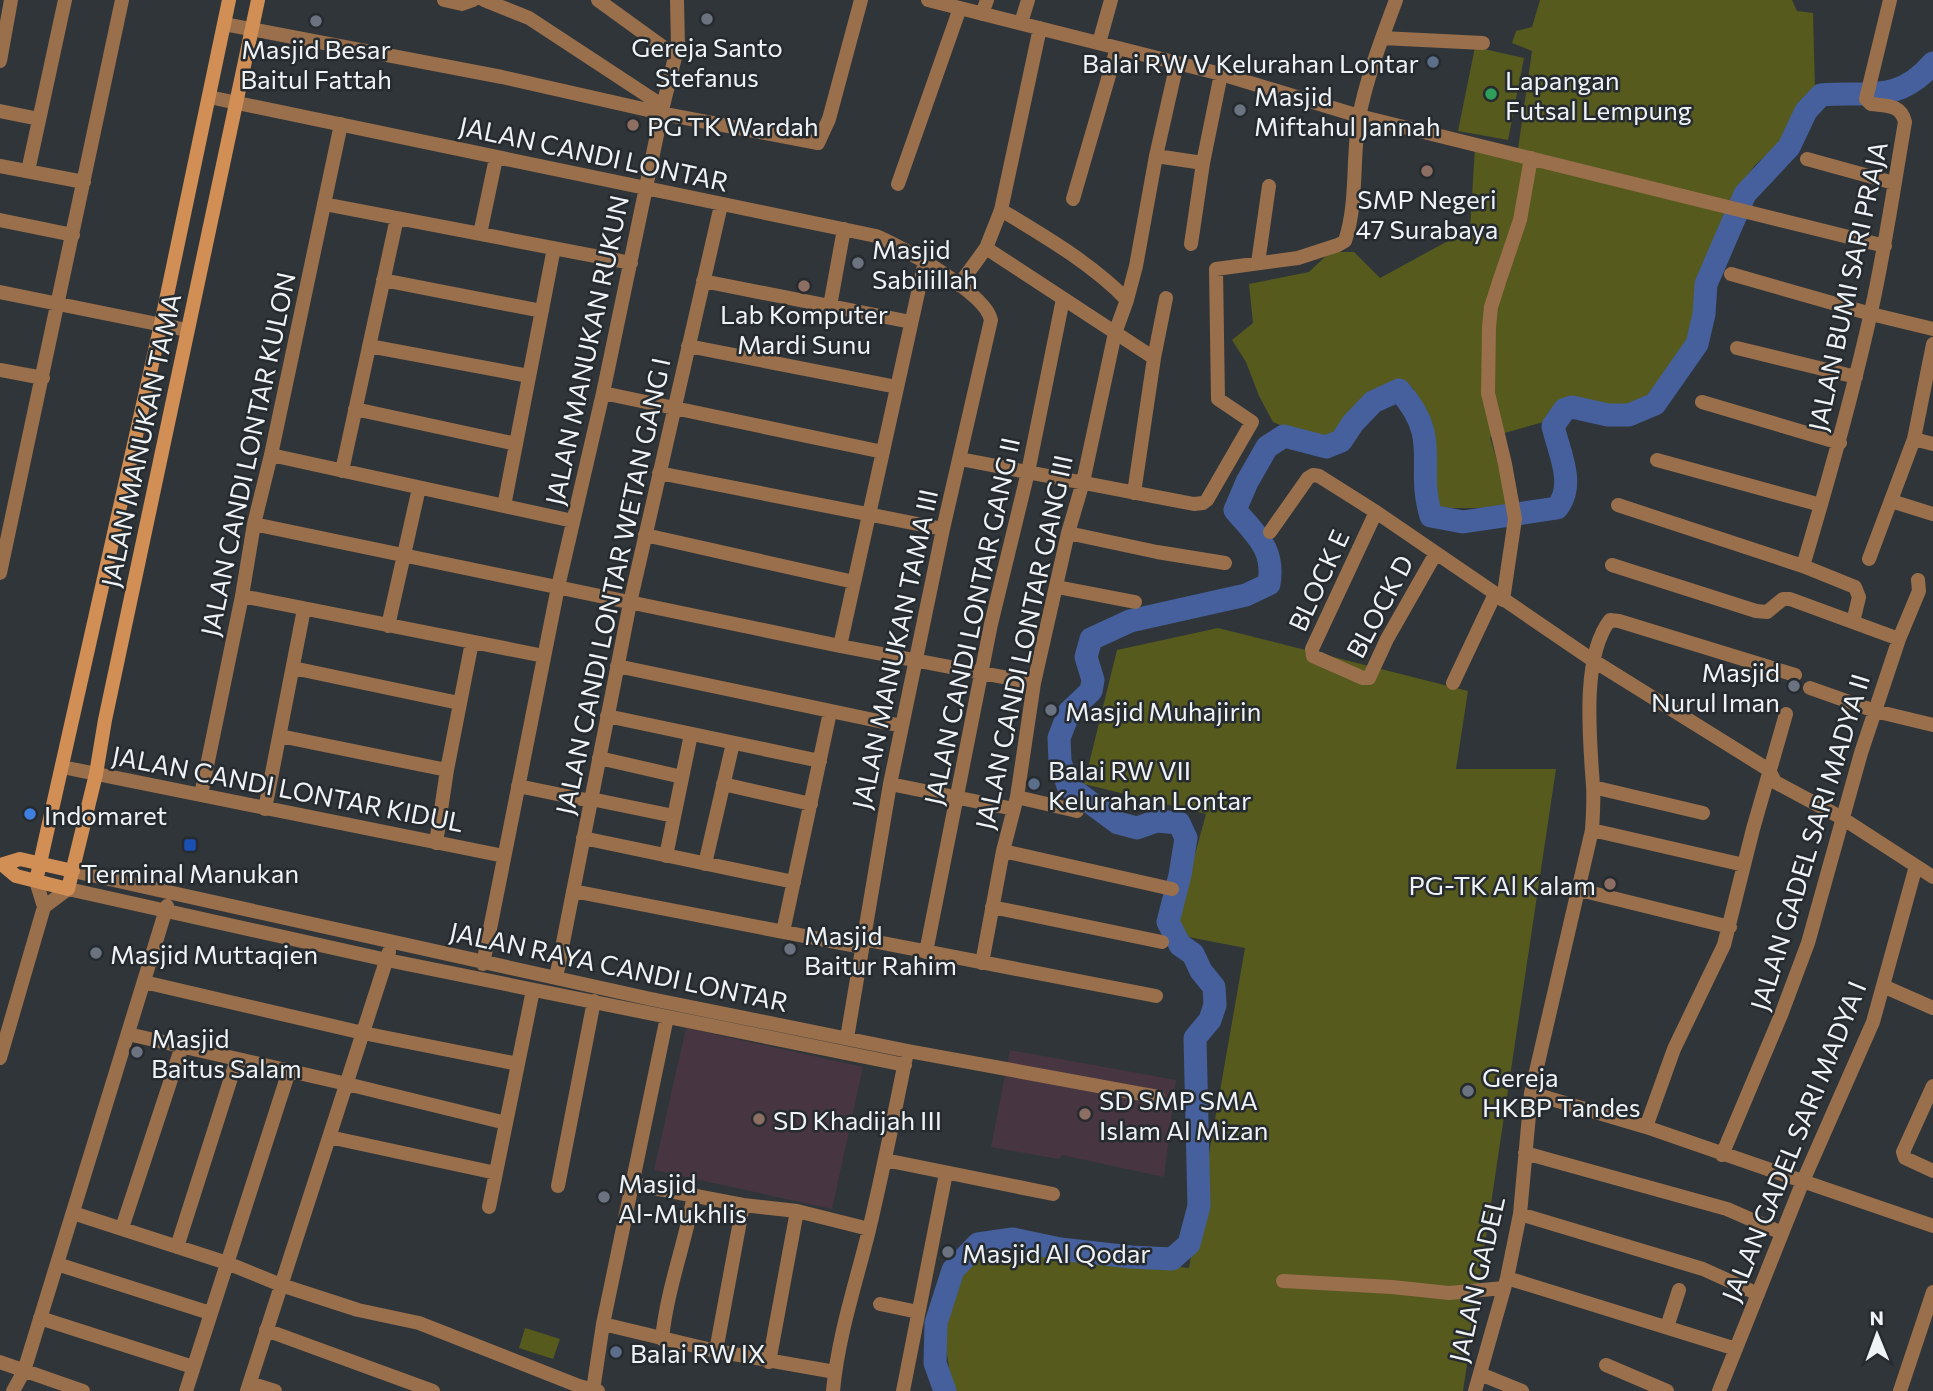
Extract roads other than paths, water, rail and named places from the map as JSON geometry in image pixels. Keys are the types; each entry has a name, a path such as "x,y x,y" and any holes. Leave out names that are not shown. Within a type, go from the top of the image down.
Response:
{"street":[{"path":"0,61 11,0"},
{"path":"28,171 65,0"},
{"path":"0,573 4,539 43,378 122,0"},
{"name":"JALAN MANUKAN TAMA","path":"36,881 161,324 229,0"},
{"name":"JALAN MANUKAN TAMA","path":"68,890 96,774 105,720 258,0"},
{"path":"444,0 462,4 473,0"},
{"path":"484,0 529,18 662,109"},
{"path":"598,0 674,55"},
{"name":"JALAN MANUKAN RUKUN","path":"483,964 558,587 678,46 677,0"},
{"path":"224,24 662,109 818,143 829,119 861,0"},
{"path":"928,0 960,8 985,7 1020,23 1220,74 1359,116 1885,246"},
{"path":"1020,23 1028,0"},
{"path":"1099,43 1111,0"},
{"path":"960,459 1134,493 1203,503 1252,422 1218,399 1216,269 1298,258 1345,241 1350,220 1359,116 1396,0"},
{"name":"JALAN BUMI SARI PRAJA","path":"1803,566 1840,443 1871,314 1885,246 1905,118 1897,108 1871,104 1867,94 1889,0"},
{"path":"898,184 960,8"},
{"path":"959,285 986,248 1001,210 1040,28"},
{"path":"1382,38 1483,43"},
{"path":"1073,200 1117,48"},
{"name":"JALAN CANDI LONTAR GANG III","path":"982,962 1015,803 1034,683 1068,533 1083,482 1115,332 1127,300 1141,241 1156,156 1177,63"},
{"path":"1191,244 1220,74"},
{"name":"JALAN CANDI LONTAR","path":"209,97 876,236 925,261 959,285"},
{"path":"0,111 39,120"},
{"name":"JALAN CANDI LONTAR KULON","path":"201,795 254,524 341,124"},
{"path":"1156,156 1203,163"},
{"path":"480,234 496,158"},
{"path":"1453,683 1499,597 1514,512 1489,401 1487,375 1491,307 1520,220 1531,158"},
{"path":"1807,159 1895,183"},
{"path":"0,166 84,182"},
{"path":"1258,263 1269,186"},
{"path":"324,204 631,263"},
{"name":"JALAN CANDI LONTAR WETAN GANG I","path":"556,978 630,603 721,205"},
{"path":"1001,210 1059,246 1116,288 1127,300"},
{"path":"342,471 397,218"},
{"path":"0,220 73,235"},
{"path":"830,306 844,229"},
{"path":"504,506 554,248"},
{"path":"986,248 1154,358"},
{"path":"840,646 925,261"},
{"path":"1731,274 1933,329"},
{"path":"383,280 542,311"},
{"path":"703,281 911,322"},
{"name":"JALAN MANUKAN TAMA III","path":"847,1038 890,784 943,528 991,320 987,308 959,285"},
{"path":"0,292 187,330"},
{"path":"1134,493 1154,358 1166,298"},
{"name":"JALAN CANDI LONTAR GANG II","path":"926,952 1005,561 1028,472 1063,299"},
{"path":"1869,559 1914,439 1933,344"},
{"path":"369,346 529,376"},
{"path":"688,346 897,387"},
{"path":"1737,348 1856,377"},
{"path":"0,370 43,378"},
{"path":"603,393 883,452"},
{"path":"1702,402 1840,443"},
{"path":"355,409 516,444"},
{"path":"1914,439 1933,444"},
{"path":"271,455 573,521"},
{"path":"1657,460 1821,505"},
{"path":"659,473 943,528"},
{"path":"1270,532 1308,478 1319,476 1594,661 1769,770 1775,782 1842,818 1933,877"},
{"path":"388,625 419,488"},
{"path":"1891,500 1933,514"},
{"path":"1618,505 1803,566 1855,587 1859,597 1853,622"},
{"name":"BLOCK E","path":"1363,678 1313,656 1312,653 1376,512"},
{"path":"254,524 840,646 1034,683"},
{"path":"1068,533 1225,563"},
{"path":"645,536 854,582"},
{"name":"BLOCK D","path":"1363,678 1369,678 1387,639 1436,553"},
{"path":"1612,565 1756,611 1767,612 1783,599 1790,599 1899,639"},
{"name":"JALAN GADEL SARI MADYA II","path":"1722,1155 1808,943 1875,711 1899,639 1919,591 1918,580"},
{"path":"1057,587 1135,601"},
{"path":"242,596 544,656"},
{"path":"265,809 304,609"},
{"name":"JALAN GADEL","path":"1475,1391 1506,1283 1520,1214 1531,1093 1592,830 1593,787 1589,723 1594,661 1604,628 1610,620 1795,675"},
{"path":"436,843 472,642"},
{"path":"617,666 902,726"},
{"path":"293,668 459,703"},
{"path":"1810,688 1875,711 1933,725"},
{"path":"783,932 830,712"},
{"path":"1646,1127 1674,1049 1707,983 1730,927 1769,770 1786,715"},
{"path":"607,716 820,761"},
{"path":"666,856 691,734"},
{"path":"280,736 447,770"},
{"path":"705,864 733,743"},
{"path":"599,758 682,776"},
{"name":"JALAN CANDI LONTAR KIDUL","path":"62,766 504,856"},
{"path":"890,784 958,796 1077,811"},
{"path":"723,785 811,804"},
{"path":"518,786 674,816"},
{"path":"1593,787 1703,813"},
{"path":"1592,830 1744,865"},
{"path":"583,838 794,882"},
{"path":"1003,851 1172,889"},
{"path":"2,865 20,859 73,871"},
{"path":"2,865 16,876 68,890"},
{"name":"JALAN GADEL SARI MADYA I","path":"1719,1391 1803,1181 1873,1022 1916,866"},
{"name":"JALAN RAYA CANDI LONTAR","path":"73,871 391,940 483,964 556,978 598,997"},
{"path":"0,1058 44,907 36,881"},
{"path":"44,907 68,890"},
{"name":"JALAN RAYA CANDI LONTAR","path":"68,890 533,989 641,1004 906,1058 1158,1097"},
{"path":"1580,890 1730,927"},
{"path":"573,891 783,932 926,952 1156,996"},
{"path":"13,1391 24,1371 170,894"},
{"path":"992,907 1162,942"},
{"path":"275,1391 248,1387 387,960 391,940"},
{"path":"144,982 363,1033 518,1064"},
{"path":"1883,986 1933,1008"},
{"path":"489,1207 533,989"},
{"path":"558,1186 598,997"},
{"name":"JALAN RAYA CANDI LONTAR","path":"641,1004 667,1017 707,1018"},
{"path":"73,1213 122,1227 358,1310 419,1323 587,1390 667,1017"},
{"path":"128,1034 506,1123"},
{"name":"JALAN RAYA CANDI LONTAR","path":"820,1041 847,1038 906,1058"},
{"path":"122,1227 181,1046"},
{"path":"833,1391 835,1372 906,1058"},
{"path":"177,1247 237,1059"},
{"path":"186,1391 289,1071"},
{"path":"1933,1086 1903,1152 1905,1158 1933,1171"},
{"path":"1531,1093 1646,1127 1933,1226"},
{"path":"329,1137 496,1173"},
{"path":"1525,1153 1727,1209 1782,1233"},
{"path":"885,1160 1053,1195"},
{"path":"903,1391 946,1173"},
{"path":"633,1184 743,1205 797,1212 869,1229"},
{"path":"662,1339 667,1301 687,1231 694,1195"},
{"path":"716,1351 743,1205"},
{"path":"769,1362 797,1212"},
{"path":"1520,1214 1703,1269 1758,1294"},
{"path":"57,1264 211,1313"},
{"path":"1283,1281 1449,1293 1506,1283 1667,1327 1736,1349"},
{"path":"1667,1327 1679,1290"},
{"path":"1900,1391 1927,1329 1933,1292"},
{"path":"880,1304 918,1312"},
{"path":"40,1318 193,1367"},
{"path":"603,1324 769,1362 835,1372"},
{"path":"266,1330 433,1391"},
{"path":"0,1362 83,1391"},
{"path":"1606,1365 1667,1391"},
{"path":"1480,1374 1522,1391"}],"waterway":[{"path":"945,1391 935,1363 936,1323 953,1270 978,1244 1013,1239 1060,1249 1172,1259 1189,1244 1199,1206 1195,1038 1210,1020 1215,1005 1214,987 1201,971 1193,954 1180,945 1168,922 1186,838 1179,823 1157,821 1137,828 1118,823 1068,786 1060,761 1059,738 1069,712 1091,691 1093,680 1086,657 1091,639 1130,621 1246,595 1269,584 1269,561 1262,543 1235,510 1267,447 1284,436 1326,447 1341,441 1353,423 1373,402 1399,390 1412,407 1424,438 1425,481 1431,516 1463,522 1557,508 1563,499 1566,479 1553,426 1565,409 1572,407 1608,415 1629,415 1655,404 1697,344 1704,314 1706,284 1745,194 1789,147 1806,111 1821,95 1868,94 1895,90 1920,76 1933,63"}],"place":[{"name":"Gereja Santo Stefanus","path":"707,19"},
{"name":"Masjid Besar Baitul Fattah","path":"316,21"},
{"name":"Balai RW V Kelurahan Lontar","path":"1433,62"},
{"name":"Lapangan Futsal Lempung","path":"1491,94"},
{"name":"Masjid Miftahul Jannah","path":"1240,110"},
{"name":"PG TK Wardah","path":"633,125"},
{"name":"SMP Negeri 47 Surabaya","path":"1427,171"},
{"name":"Masjid Sabilillah","path":"858,263"},
{"name":"Lab Komputer Mardi Sunu","path":"804,286"},
{"name":"Masjid Nurul Iman","path":"1794,686"},
{"name":"Masjid Muhajirin","path":"1051,710"},
{"name":"Balai RW VII Kelurahan Lontar","path":"1034,784"},
{"name":"Indomaret","path":"30,814"},
{"name":"Terminal Manukan","path":"190,845"},
{"name":"PG-TK Al Kalam","path":"1610,884"},
{"name":"Masjid Baitur Rahim","path":"790,949"},
{"name":"Masjid Muttaqien","path":"96,953"},
{"name":"Masjid Baitus Salam","path":"137,1052"},
{"name":"Gereja HKBP Tandes","path":"1468,1091"},
{"name":"SD SMP SMA Islam Al Mizan","path":"1085,1114"},
{"name":"SD Khadijah III","path":"759,1119"},
{"name":"Masjid Al-Mukhlis","path":"604,1197"},
{"name":"Masjid Al Qodar","path":"948,1252"},
{"name":"Balai RW IX","path":"616,1352"}]}
